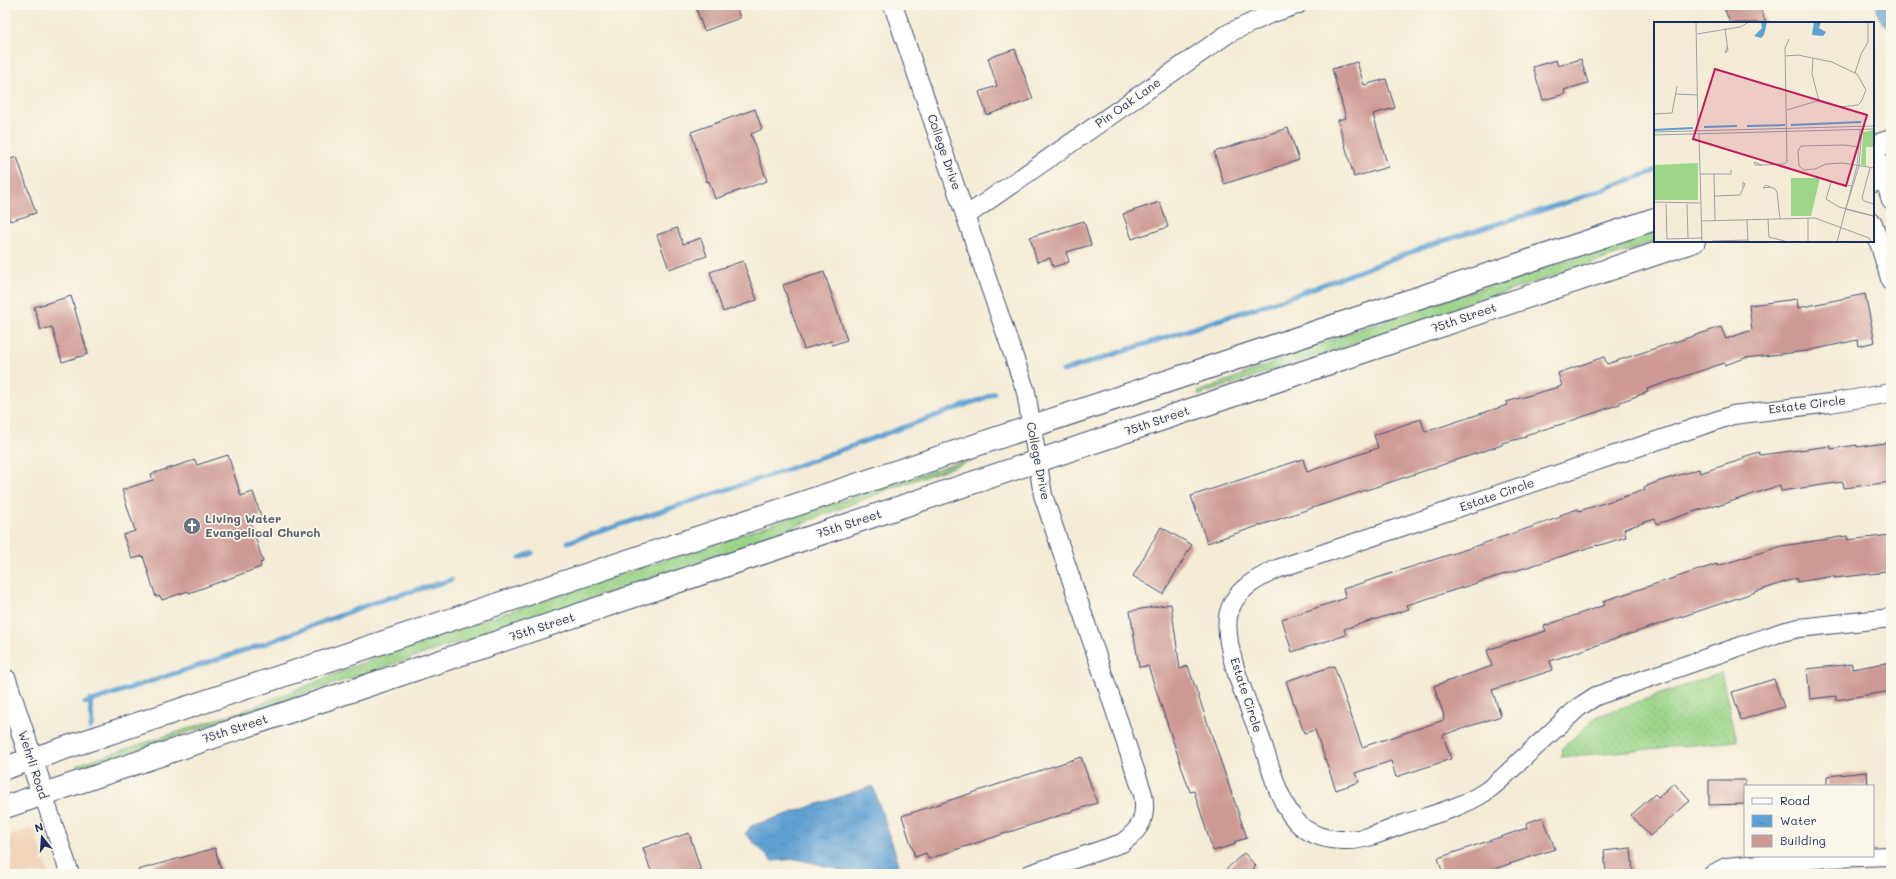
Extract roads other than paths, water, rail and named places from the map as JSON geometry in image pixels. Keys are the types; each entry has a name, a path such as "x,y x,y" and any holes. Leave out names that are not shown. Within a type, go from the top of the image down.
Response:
{"main road":[{"path":"5,768 1654,219"},
{"name":"75th Street","path":"5,807 1691,242"},
{"name":"Wehrli Road","path":"5,680 43,794"}],"street":[{"name":"College Drive","path":"893,5 1026,392 1043,495 1143,794 1145,808 1143,819 1138,828 1122,843 1030,874"},
{"name":"Pin Oak Lane","path":"966,216 1229,33 1270,14 1297,5"},
{"path":"1879,144 1883,178 1891,200"},
{"path":"1874,226 1891,282"},
{"name":"Estate Circle","path":"1891,393 1830,403 1745,412 1718,420 1277,569 1254,580 1242,591 1233,603 1228,617 1230,645 1236,667 1279,790 1290,812 1302,826 1316,835 1330,839 1344,840 1364,838 1455,807 1485,792 1579,707 1596,696 1782,632 1799,628 1891,618"},
{"name":"Wehrli Road","path":"43,794 70,874"},
{"path":"1874,857 1891,856"},
{"path":"1714,874 1726,867 1828,858 1860,857"}],"water":[{"path":"1877,5 1891,5 1891,28 1884,24 1880,19"},
{"path":"873,786 900,867 879,874 848,874 834,868 797,859 772,861 745,834 751,826"}],"waterway":[{"path":"1063,371 1289,297 1436,243 1568,202 1654,171"},
{"path":"568,542 774,474 985,398 994,393"},
{"path":"520,558 532,553"},
{"path":"85,703 264,644 378,601 451,580"},
{"path":"90,700 92,724 90,728"}],"place":[{"name":"Living Water Evangelical Church","path":"192,526"}]}
